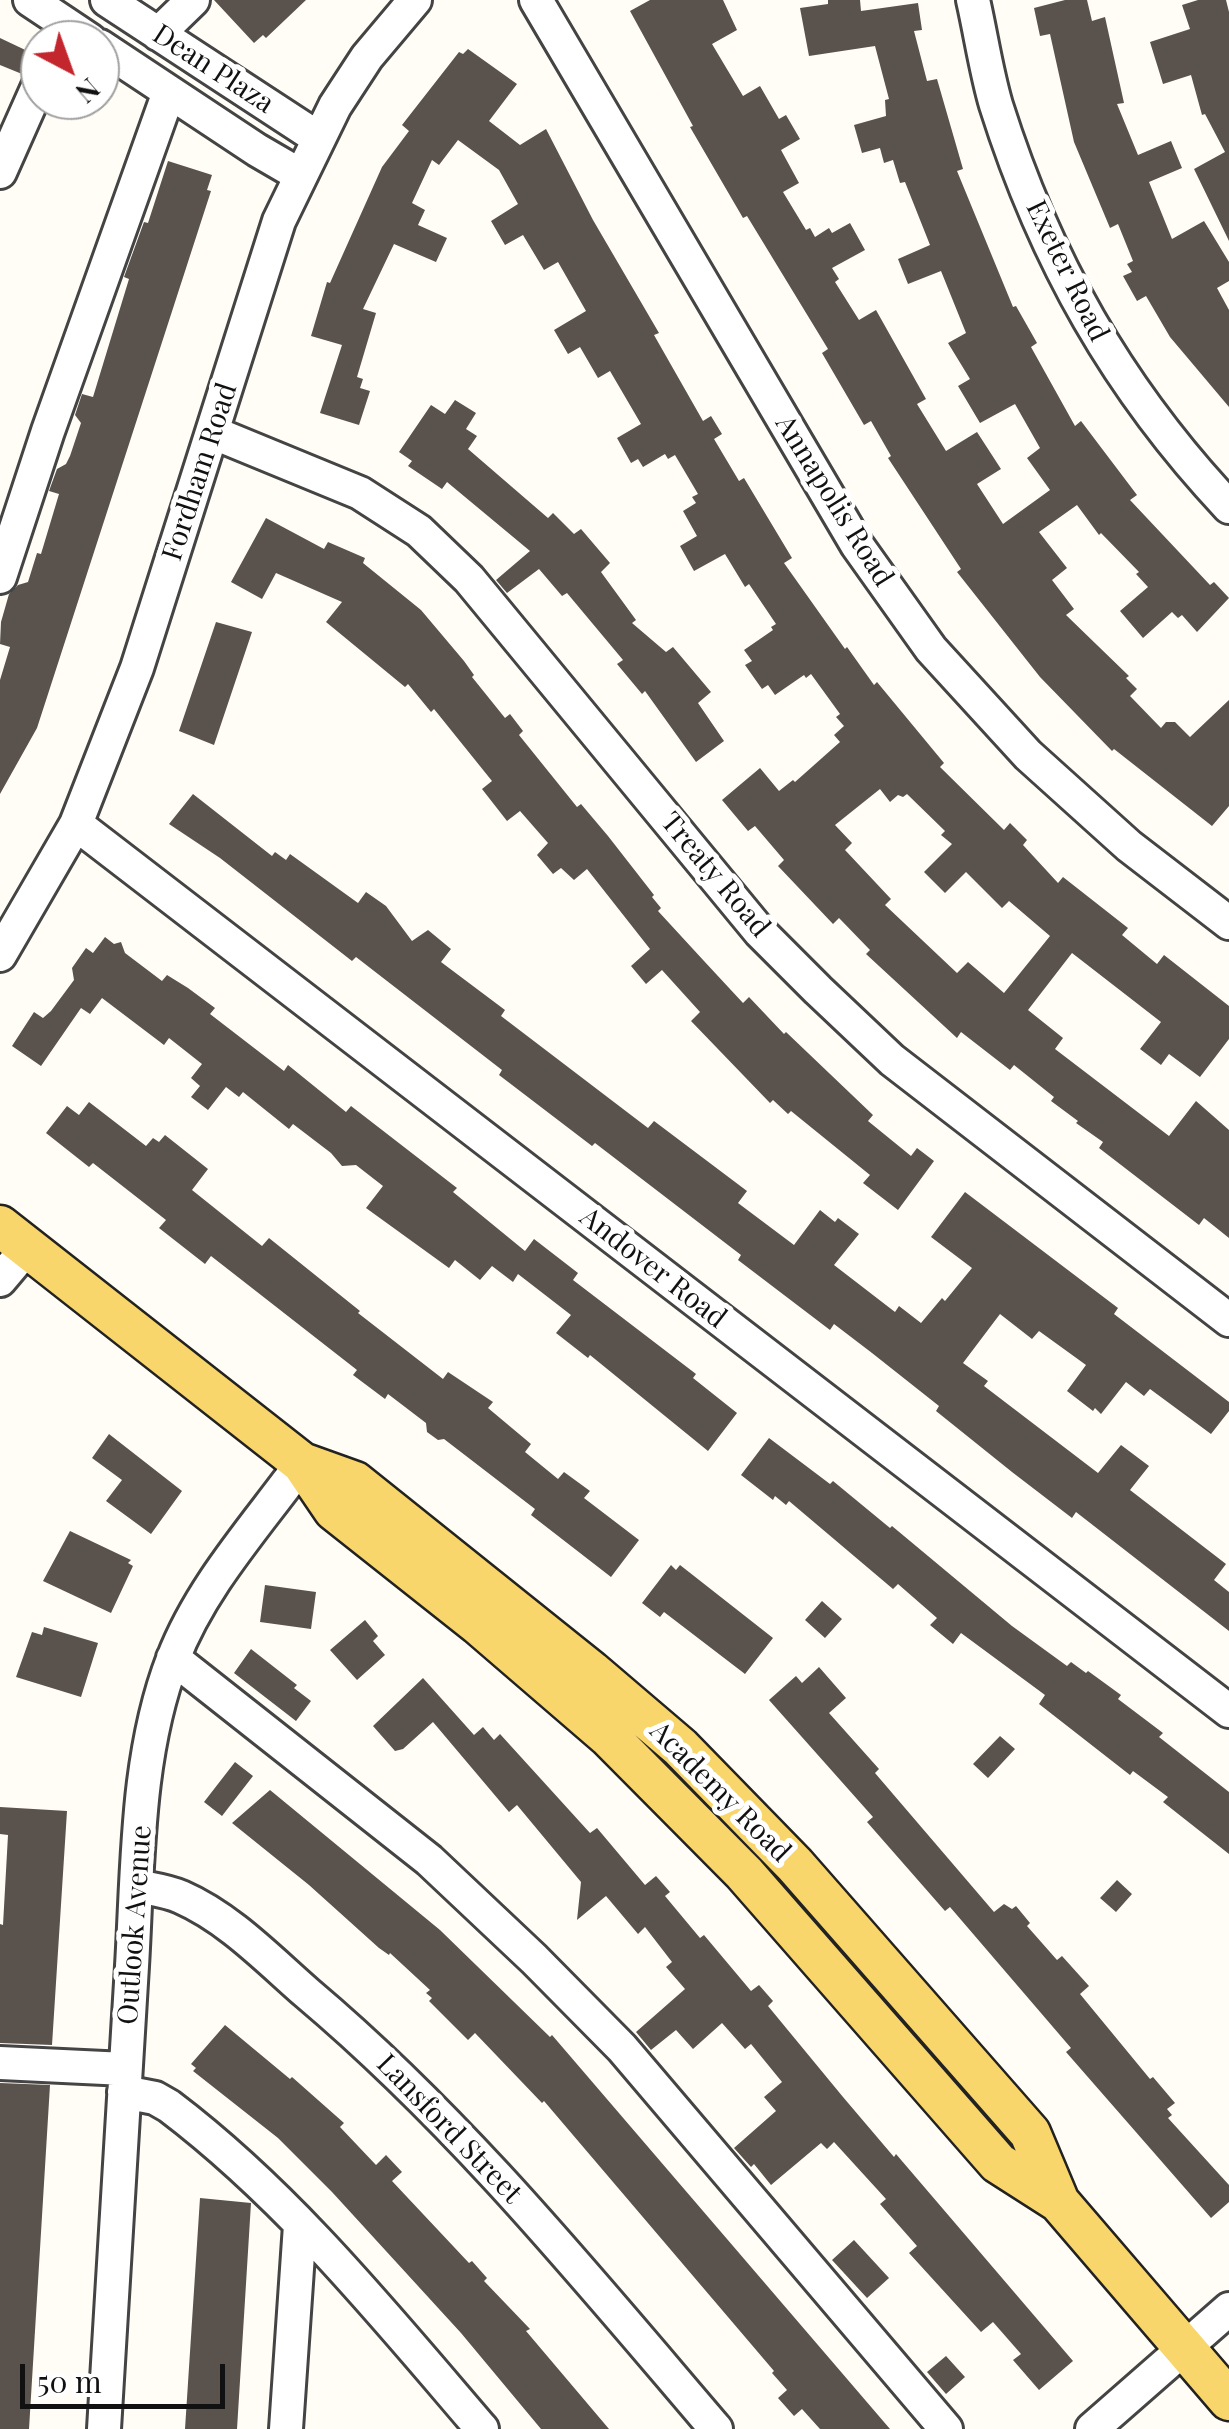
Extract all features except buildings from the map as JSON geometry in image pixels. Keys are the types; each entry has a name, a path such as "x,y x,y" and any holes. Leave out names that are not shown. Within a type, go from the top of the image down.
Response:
{"main road":[{"name":"Academy Road","path":"14,1237 302,1463 334,1510 478,1624 608,1736 744,1873 998,2163 1059,2202 1229,2400"}],"street":[{"path":"30,0 54,20"},
{"name":"Dean Plaza","path":"107,0 318,138"},
{"path":"158,34 193,0"},
{"name":"Fordham Road","path":"0,955 76,824 137,668 279,221 318,138 367,58 416,0"},
{"name":"Annapolis Road","path":"536,0 857,545 931,648 1028,755 1129,846 1229,923"},
{"name":"Exeter Road","path":"973,0 995,101 1055,256 1096,337 1139,401 1185,461 1229,507"},
{"name":"Dean Plaza","path":"120,59 300,175"},
{"path":"0,576 169,92"},
{"path":"0,172 23,120"},
{"name":"Treaty Road","path":"214,433 360,493 419,532 469,579 760,932 818,990 892,1060 1229,1320"},
{"name":"Andover Road","path":"76,824 1229,1711"},
{"path":"0,1280 14,1237"},
{"name":"Outlook Avenue","path":"104,2429 137,1886 146,1774 158,1706 173,1658 192,1618 302,1463"},
{"path":"173,1658 429,1860 534,1959 622,2048 946,2429"},
{"name":"Lansford Street","path":"137,1886 178,1895 220,1918 360,2037 441,2114 716,2429"},
{"path":"0,2063 125,2080 192,2123 356,2283 482,2429"},
{"path":"286,2429 300,2225"},
{"path":"1092,2429 1229,2309"}]}
